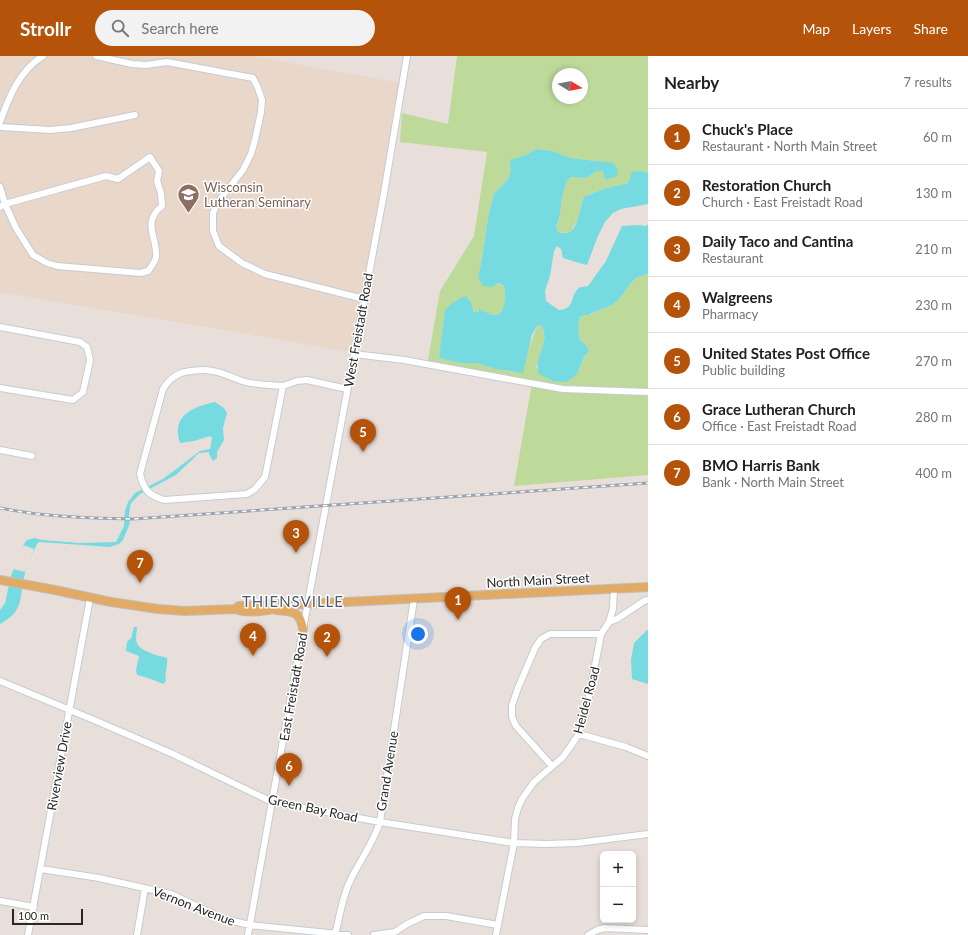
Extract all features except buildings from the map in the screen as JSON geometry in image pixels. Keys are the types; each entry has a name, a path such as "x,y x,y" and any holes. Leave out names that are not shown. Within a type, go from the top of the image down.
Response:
{"main road":[{"name":"North Main Street","path":"3,580 90,598 158,609 235,609 241,612 275,610 286,605"},
{"name":"North Main Street","path":"235,609 239,606 414,599 648,586"},
{"path":"275,610 295,613 300,618 303,629"}],"street":[{"path":"0,122 9,95 22,75 43,56"},
{"path":"96,56 132,64 146,65 167,62 253,78 262,100 260,119 251,154 243,170 218,202 213,213 212,231 219,246 242,263 265,274 364,299"},
{"name":"West Freistadt Road","path":"308,604 384,193 407,56"},
{"path":"0,127 71,128 135,115"},
{"path":"0,187 3,206 16,228 33,255 47,264 65,267 141,273 148,271 156,258 151,223 157,210 162,206 162,200 157,181 159,171 150,157 118,179 106,176 3,206"},
{"path":"0,327 80,342 87,347 90,360 83,392 72,400 0,388"},
{"path":"354,354 404,360 564,389 648,392"},
{"path":"283,386 265,477 255,489 247,494 237,496 164,500 155,497 146,489 140,474 163,389 167,382 177,374 189,370 206,370 217,371 242,381 256,384 283,386 297,381 307,380 347,389"},
{"path":"0,450 32,456"},
{"name":"Heidel Road","path":"496,935 514,843 515,819 522,799 534,782 563,757 579,734 588,702 601,634 609,622 613,609 614,588"},
{"name":"Riverview Drive","path":"28,935 90,598"},
{"name":"Grand Avenue","path":"335,935 346,891 352,875 371,845 380,822 414,599"},
{"path":"609,622 648,600"},
{"name":"East Freistadt Road","path":"248,935 308,604"},
{"path":"552,766 516,726 512,717 512,705 518,688 535,648 541,639 550,634 601,634"},
{"name":"Green Bay Road","path":"0,682 173,754 272,802 380,822 514,843 577,843 648,834"},
{"path":"579,734 626,747 648,756"},
{"name":"Vernon Avenue","path":"41,869 171,894 224,920 250,925 335,935 348,935"},
{"path":"137,935 145,888"},
{"path":"0,901 34,907"},
{"path":"374,935 395,934 407,924 424,916 446,916 498,925"},
{"path":"588,935 596,930 605,928 648,930"}],"shaded area":[{"name":"Wisconsin Lutheran Seminary","path":"0,56 252,56 400,83 351,352 0,292"}],"green space":[{"path":"457,56 648,56 648,173 641,171 630,178 628,183 603,189 588,195 582,202 579,217 571,231 567,233 558,232 556,227 567,181 571,177 586,178 597,171 603,171 606,180 603,162 570,158 553,151 537,149 523,156 511,172 508,179 494,194 488,218 478,277 504,286 504,307 500,314 492,315 479,310 479,312 474,312 469,298 440,349 439,358 461,363 477,363 513,372 528,351 537,326 541,325 544,341 542,352 536,368 577,374 584,357 589,351 587,346 580,340 578,326 580,317 590,315 612,305 636,278 648,274 648,475 514,486 532,383 427,365 440,291 474,236 487,152 400,142 402,113 448,124"}],"water":[{"path":"537,149 553,151 570,158 613,163 618,170 617,176 605,180 603,171 597,171 586,178 571,177 567,181 556,227 558,232 568,233 574,228 578,220 584,197 603,189 628,183 632,172 641,171 648,173 648,204 621,209 613,213 605,222 598,236 587,265 563,258 561,249 557,246 554,251 550,276 545,291 546,301 559,310 570,305 576,291 579,288 588,286 606,261 622,226 646,226 648,224 648,274 636,278 621,297 612,305 595,311 589,315 580,317 578,326 580,340 587,346 589,351 584,357 577,374 567,382 553,381 539,374 538,362 544,338 544,332 541,325 537,326 532,335 523,373 496,369 477,363 461,363 439,358 445,310 451,304 464,296 470,301 474,312 479,312 479,309 492,315 500,314 502,310 505,300 504,286 498,283 492,287 483,286 478,277 488,218 494,194 508,179 511,171 510,160 523,156"},
{"path":"215,402 224,408 227,413 223,428 224,440 217,452 217,458 213,461 209,452 199,453 176,475 140,494 131,503 129,514 130,523 123,540 119,544 110,547 39,542 26,569 20,603 14,614 0,624 0,610 5,603 11,576 23,545 27,540 34,538 79,543 116,542 124,526 125,511 128,502 135,493 163,479 200,451 210,449 212,438 210,436 194,441 180,443 178,426 181,419 191,410"},
{"path":"134,627 137,627 136,640 139,646 150,653 167,658 165,676 166,681 163,684 137,675 136,670 139,656 126,651 127,642 131,638"},
{"path":"648,630 648,684 632,679 631,660 634,643"}],"pier":[{"path":"23,545 34,549 25,572 13,569"}],"railway":[{"path":"0,508 50,515 133,519 648,483"}],"place":[{"name":"Wisconsin Lutheran Seminary","path":"188,214"},
{"name":"United States Post Office","path":"363,452"},
{"name":"Daily Taco and Cantina","path":"296,553"},
{"name":"BMO Harris Bank","path":"140,583"},
{"name":"Chuck's Place","path":"458,620"},
{"name":"Walgreens","path":"253,656"},
{"name":"Restoration Church","path":"327,657"},
{"name":"Grace Lutheran Church","path":"289,786"}],"district":[{"name":"THIENSVILLE","path":"293,601"}]}
